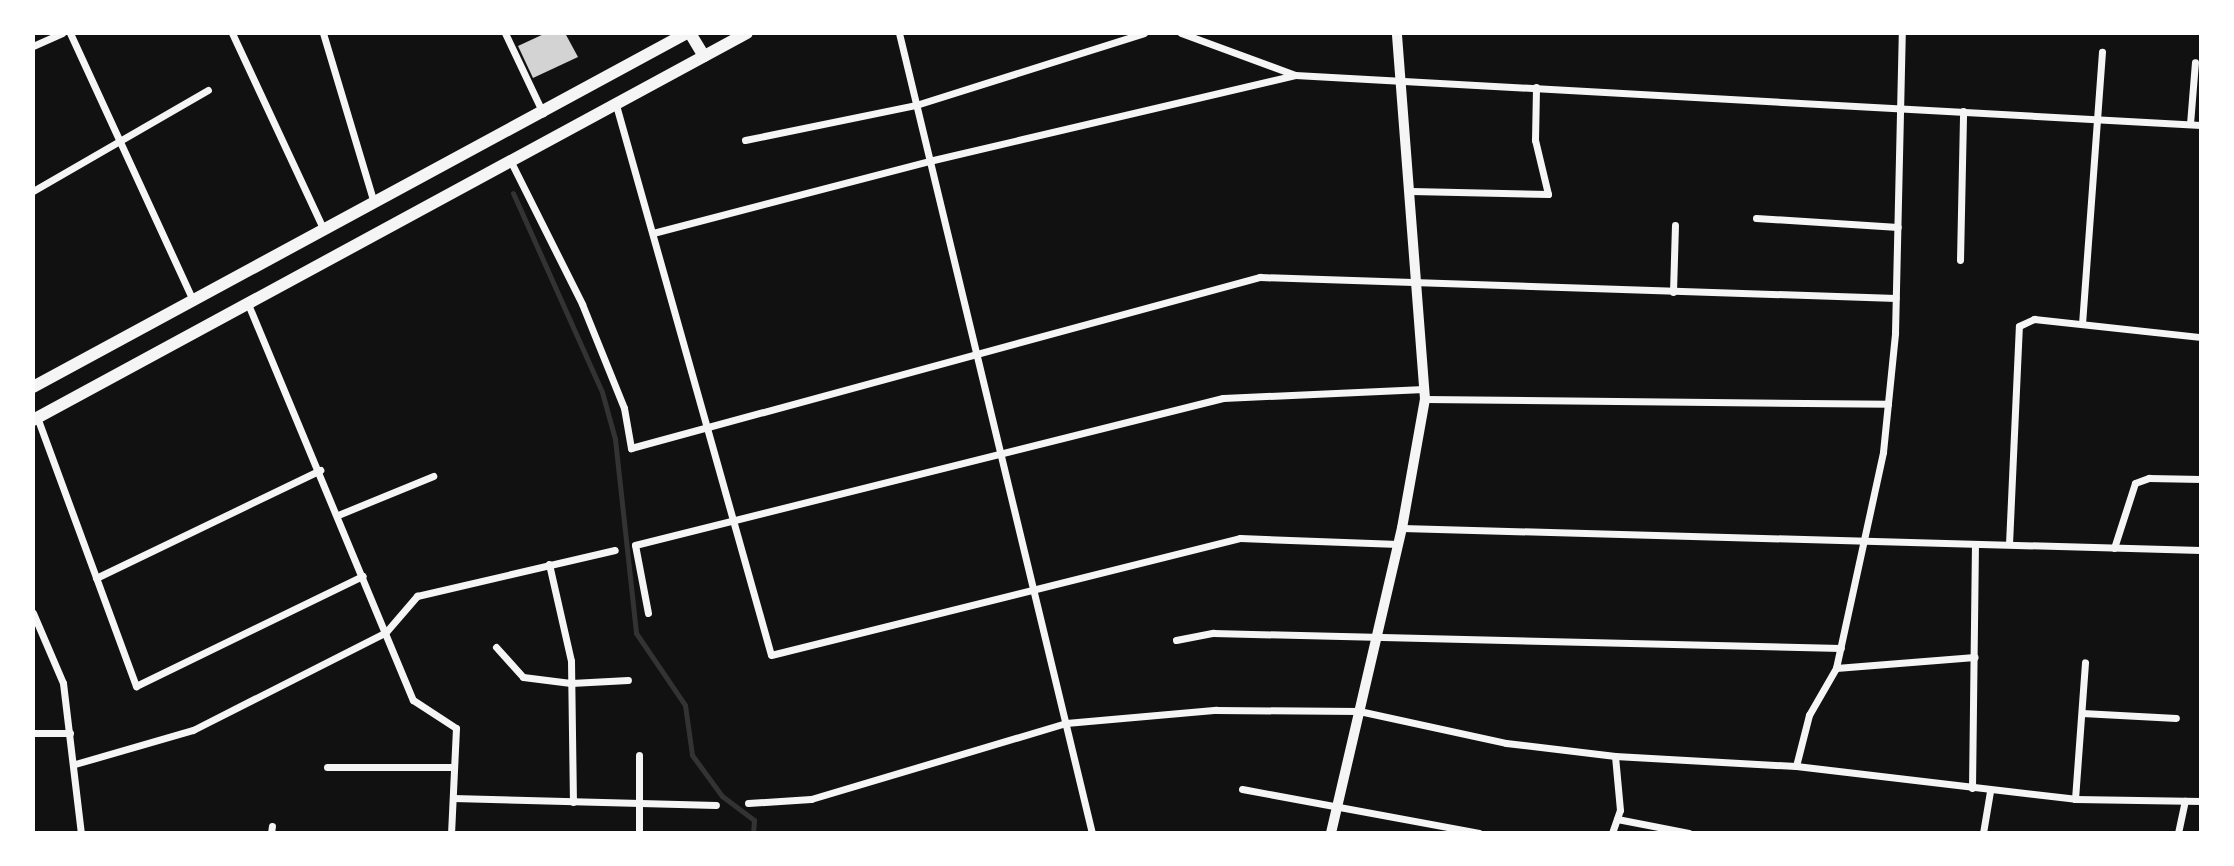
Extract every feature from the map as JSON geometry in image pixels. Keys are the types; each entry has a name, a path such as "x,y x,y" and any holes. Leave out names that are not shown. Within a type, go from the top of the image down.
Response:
{"main road":[{"path":"33,387 689,33 704,56"},
{"path":"35,418 747,33"},
{"path":"1331,833 1402,528 1424,394 1419,286 1397,33"}],"street":[{"path":"33,46 62,33"},
{"path":"70,33 193,300"},
{"path":"232,33 324,230"},
{"path":"323,33 374,203"},
{"path":"505,33 543,113"},
{"path":"899,33 1093,833"},
{"path":"745,141 916,105 1144,33"},
{"path":"1181,33 1295,75"},
{"path":"1796,766 1809,715 1836,668 1865,540 1888,404 1896,298 1902,33"},
{"path":"2082,324 2101,119 2102,52"},
{"path":"2190,124 2195,62"},
{"path":"653,233 929,161 1295,75 2201,125"},
{"path":"1411,191 1548,194 1535,140 1536,87"},
{"path":"33,191 208,90"},
{"path":"617,105 771,655 1240,538 1398,544"},
{"path":"1960,260 1963,111"},
{"path":"511,162 582,304 624,408 631,448 1260,277 1419,286 1896,298"},
{"path":"1756,218 1898,226"},
{"path":"1673,292 1675,225"},
{"path":"248,303 320,470 413,700 456,728 451,833"},
{"path":"2009,544 2017,332 2023,322 2034,319 2201,337"},
{"path":"648,612 635,545 734,523 1223,398 1424,394 1888,404"},
{"path":"35,418 136,686 363,576"},
{"path":"96,578 320,470"},
{"path":"338,515 433,476"},
{"path":"2114,548 2132,486 2138,480 2201,479"},
{"path":"1402,528 2201,550"},
{"path":"1972,788 1975,544"},
{"path":"75,764 193,730 386,632 417,596 615,550"},
{"path":"549,564 571,661 573,802"},
{"path":"33,613 63,683 75,764 81,833"},
{"path":"1176,640 1213,632 1841,648"},
{"path":"496,647 523,677 571,683 628,680"},
{"path":"1836,668 1975,657"},
{"path":"2075,799 2085,662"},
{"path":"748,803 811,799 1066,723 1216,710 1359,711 1506,743 1615,756 1796,766 2075,799 2201,801"},
{"path":"2082,713 2176,718"},
{"path":"33,733 70,733"},
{"path":"639,755 639,833"},
{"path":"1612,833 1620,810 1615,756"},
{"path":"327,767 454,767"},
{"path":"1242,789 1338,804 1479,833"},
{"path":"1983,833 1990,791"},
{"path":"453,798 639,806 716,805"},
{"path":"2178,833 2185,801"},
{"path":"1616,819 1689,833"}],"building":[{"path":"546,33 565,33 578,57 533,78 518,46"}],"waterway":[{"path":"513,193 602,392 615,439 636,633 685,705 692,755 722,796 754,820 753,833"}]}
